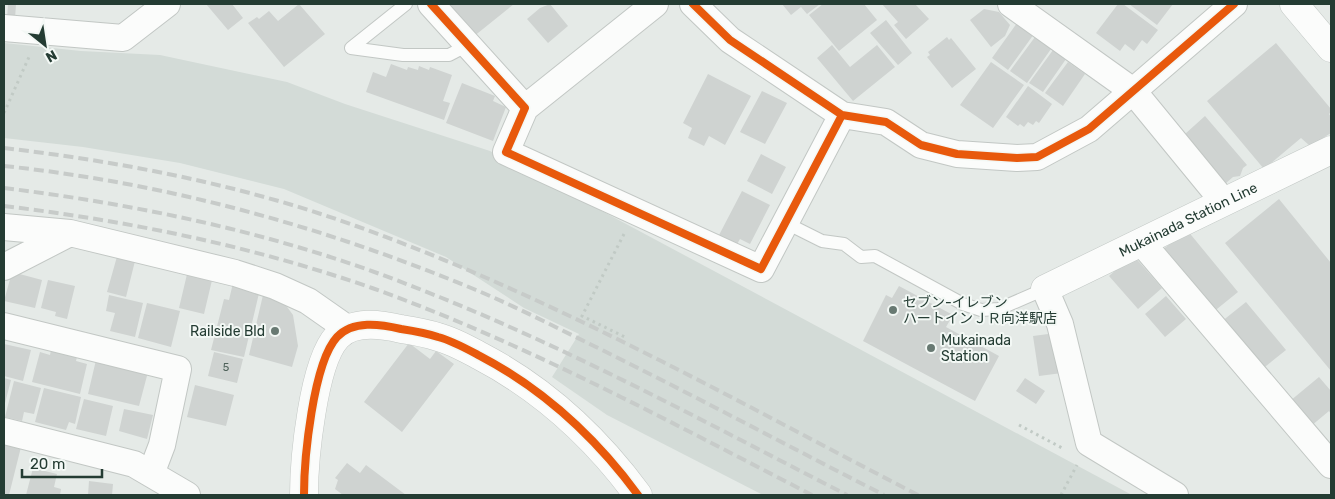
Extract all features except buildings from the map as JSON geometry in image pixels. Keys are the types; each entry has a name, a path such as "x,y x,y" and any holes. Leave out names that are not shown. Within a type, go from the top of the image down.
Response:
{"street":[{"path":"4,28 122,38 167,4"},
{"path":"431,4 525,108"},
{"path":"655,4 525,108 506,152 761,269 842,114"},
{"path":"693,4 730,40 842,114 886,122 921,145 957,154 1001,158 1037,156 1089,129 1234,4"},
{"path":"1011,4 1133,91 1224,202"},
{"path":"1294,4 1331,48"},
{"name":"Mukainada Station Line","path":"1046,289 1331,150"},
{"path":"4,227 70,234 234,273 275,286 308,301 348,329"},
{"path":"4,267 70,234"},
{"path":"1142,242 1331,465"},
{"path":"1046,289 1060,324 1089,443 1175,495"},
{"path":"304,495 308,429 318,383 328,350 337,337 348,329 360,325 386,326 439,337 497,365 537,392 589,436 638,495"},
{"path":"4,326 178,369 162,445 151,474"},
{"path":"4,431 134,464 187,495"}],"lane":[{"path":"406,4 351,48 403,55 449,55 468,45"},
{"path":"786,223 822,241 844,244 861,257 875,256 963,304 981,310 999,309 1046,289"}],"path":[{"path":"4,113 29,59 39,30"},
{"path":"624,233 582,316 627,338"},
{"path":"1019,426 1072,454"},
{"path":"1061,495 1080,458"}],"shaded area":[{"path":"4,43 81,51 160,55 287,82 345,104 490,151 1132,495 763,495 607,415 552,377 579,334 524,308 446,257 284,189 180,163 83,147 4,138"}],"railway":[{"path":"4,148 93,160 182,177 270,198 356,226 501,284 571,317 642,351 918,495"},
{"path":"4,166 65,174 185,196 303,228 419,267 537,318 668,383 884,495"},
{"path":"4,188 107,203 210,224 260,236 360,267 465,308 576,357 847,495"},
{"path":"4,206 97,219 190,237 281,260 372,288 485,333 540,358 650,411 812,495"}],"cycle path":[{"path":"431,4 525,108 506,152 761,269 842,115"},
{"path":"693,4 730,40 842,115 886,122 921,145 957,154 1017,158 1037,157 1089,129 1234,4"},
{"path":"304,495 308,436 316,389 322,368 329,350 337,337 351,328 367,325 393,327 444,339 503,369 547,399 567,416 622,474 638,495"}],"place":[{"name":"セブン-イレブン ハートインＪＲ向洋駅店","path":"893,310"},
{"name":"Railside Bld","path":"275,331"},
{"name":"Mukainada Station","path":"931,348"}]}
